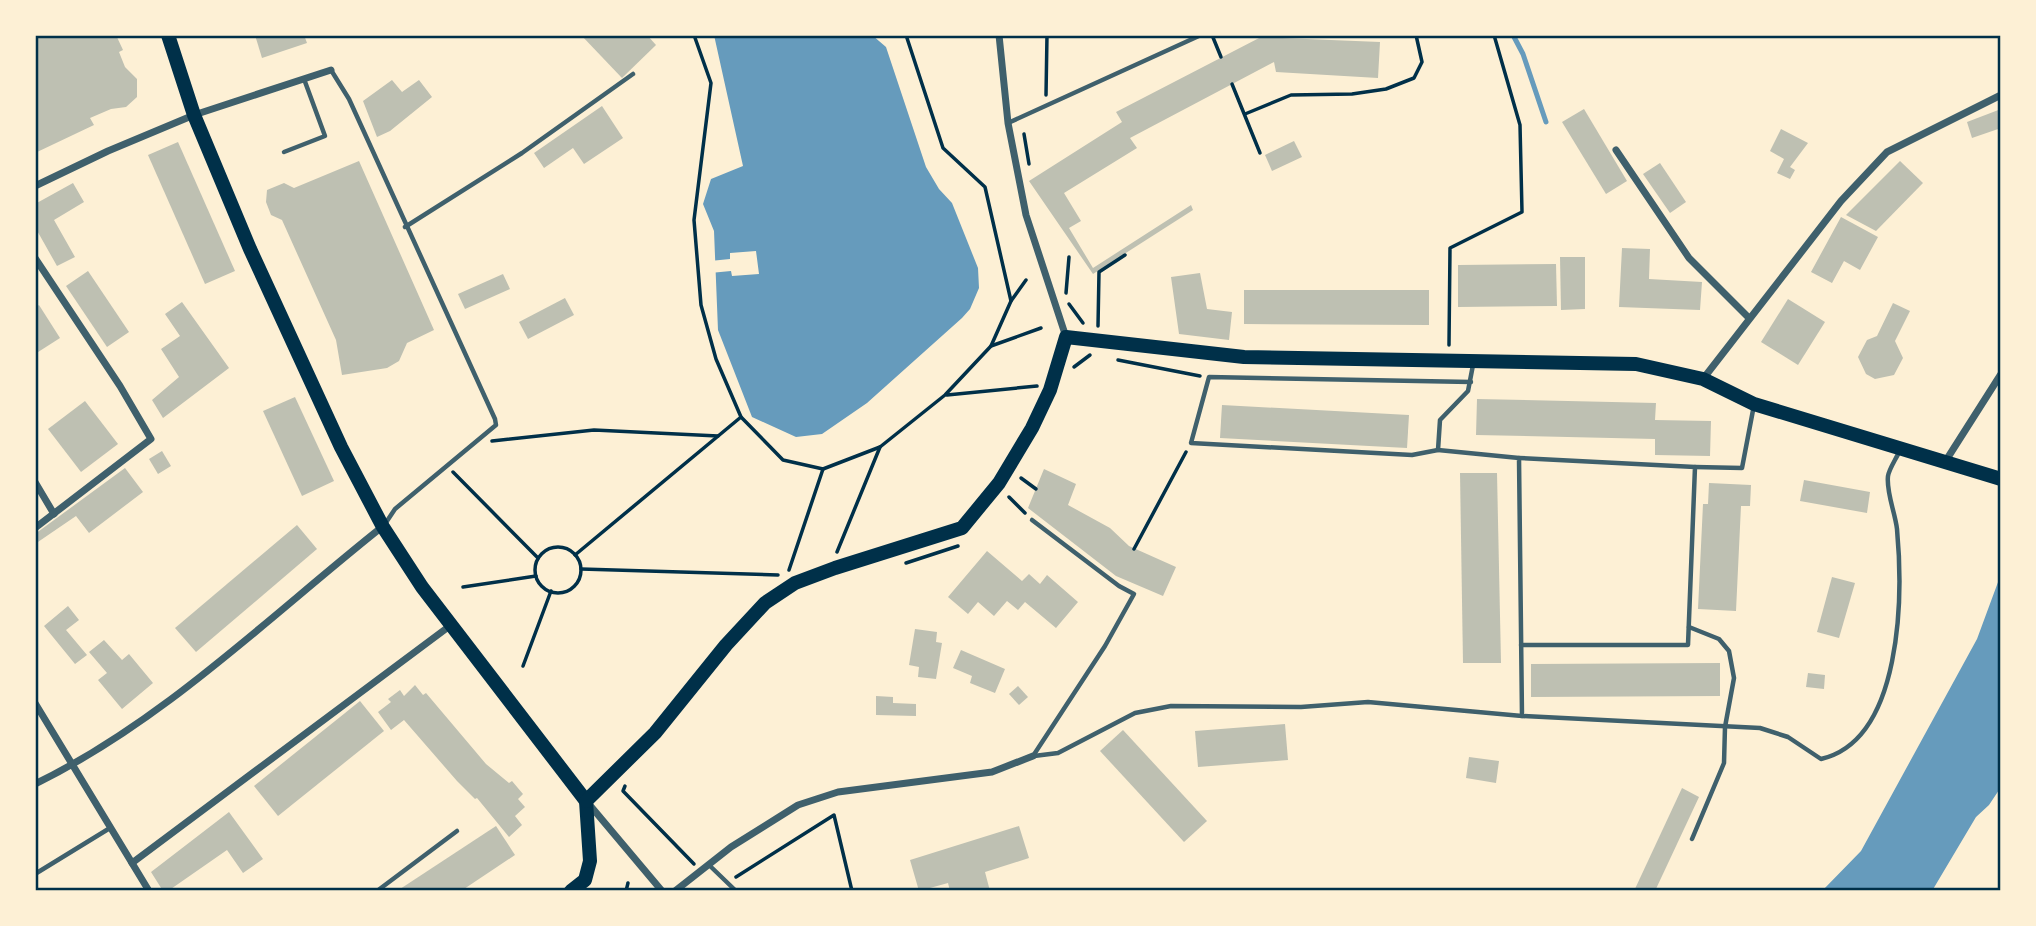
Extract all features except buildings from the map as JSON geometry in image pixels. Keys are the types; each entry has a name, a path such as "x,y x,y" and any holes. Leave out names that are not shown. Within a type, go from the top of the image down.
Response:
{"main road":[{"path":"168,35 194,115 250,248 335,435 383,527 422,587 586,801"},
{"path":"571,891 585,880 590,861 584,813 586,801 655,733 726,645 765,603 795,583 962,528 999,483 1032,428 1049,390 1066,337 1244,356 1636,364 1703,379 1754,404 1996,478"}],"street":[{"path":"999,35 1009,123 1026,215 1066,337"},
{"path":"35,186 108,151 194,115 331,70"},
{"path":"1703,379 1840,201 1888,152 2001,95"},
{"path":"1616,150 1689,258 1749,318"},
{"path":"35,257 120,386 151,439 35,528"},
{"path":"1945,461 2001,374"},
{"path":"35,482 54,514"},
{"path":"35,785 72,766 197,678 383,527"},
{"path":"132,863 453,624"},
{"path":"35,703 149,891"},
{"path":"675,891 708,865 798,804 838,792 992,772 1033,756"},
{"path":"586,801 662,891"}],"lane":[{"path":"1009,123 1201,35"},
{"path":"331,70 349,99 405,227 468,354 496,425 395,509 383,527"},
{"path":"405,227 522,153 633,74"},
{"path":"284,152 326,136 304,79"},
{"path":"1438,450 1440,420 1455,406 1471,382 1474,360"},
{"path":"1471,382 1209,377 1191,443 1412,455 1438,450 1519,458 1742,468 1754,404"},
{"path":"1033,756 1058,753 1135,713 1171,706 1301,707 1368,702 1522,716 1760,728 1788,737 1821,759 1840,755 1870,723 1885,686 1900,605 1896,526 1888,475 1900,449"},
{"path":"1519,458 1522,716"},
{"path":"1521,645 1688,645 1695,467"},
{"path":"1032,520 1119,586 1134,594 1105,646 1033,756"},
{"path":"1689,628 1719,639 1729,651 1734,678 1725,727 1724,763 1692,839"},
{"path":"35,874 111,827"},
{"path":"377,891 457,831"},
{"path":"708,865 736,891"}],"path":[{"path":"694,35 711,83 694,220 701,305 716,359 741,417 783,460 823,469 880,447 945,395 990,346 1012,301 1026,280"},
{"path":"906,35 943,148 985,187 1012,301"},
{"path":"1046,108 1048,35"},
{"path":"1212,35 1222,57"},
{"path":"1245,114 1291,95 1352,94 1386,89 1414,78 1422,62 1416,35"},
{"path":"1449,360 1450,248 1522,212 1520,125 1494,35"},
{"path":"1232,84 1260,153"},
{"path":"1021,118 1030,160 1027,174"},
{"path":"1098,328 1099,272 1125,255"},
{"path":"1065,298 1069,257"},
{"path":"1060,288 1083,324 1108,330"},
{"path":"990,346 1041,328"},
{"path":"1436,344 1449,344"},
{"path":"1070,370 1089,354"},
{"path":"1113,359 1209,377"},
{"path":"945,395 1038,386"},
{"path":"575,555 741,417"},
{"path":"473,443 594,430 718,436"},
{"path":"1134,549 1191,443"},
{"path":"836,555 880,447"},
{"path":"446,465 538,558"},
{"path":"581,569 787,575 823,469"},
{"path":"1000,507 1025,470"},
{"path":"1021,478 1036,489"},
{"path":"1009,497 1032,520"},
{"path":"902,564 953,550 964,542"},
{"path":"556,547 570,550 581,569 576,584 570,589 551,591 542,586 536,576 538,558 556,547"},
{"path":"463,587 536,576"},
{"path":"523,666 551,591"},
{"path":"631,776 623,791 701,871"},
{"path":"727,883 834,816 852,891"},
{"path":"626,891 628,883"}],"water":[{"path":"714,35 872,35 886,47 926,167 939,189 952,203 978,268 979,288 970,309 962,318 867,403 822,434 796,437 752,417 718,330 714,231 703,204 711,179 743,166"},
{"path":"2001,574 2001,787 1989,805 1976,817 1932,891 1822,891 1861,851 1977,639"}],"pier":[{"path":"756,251 759,274 732,276 731,271 710,273 710,261 730,259 730,253"}],"waterway":[{"path":"1513,35 1523,54 1546,122"}]}
